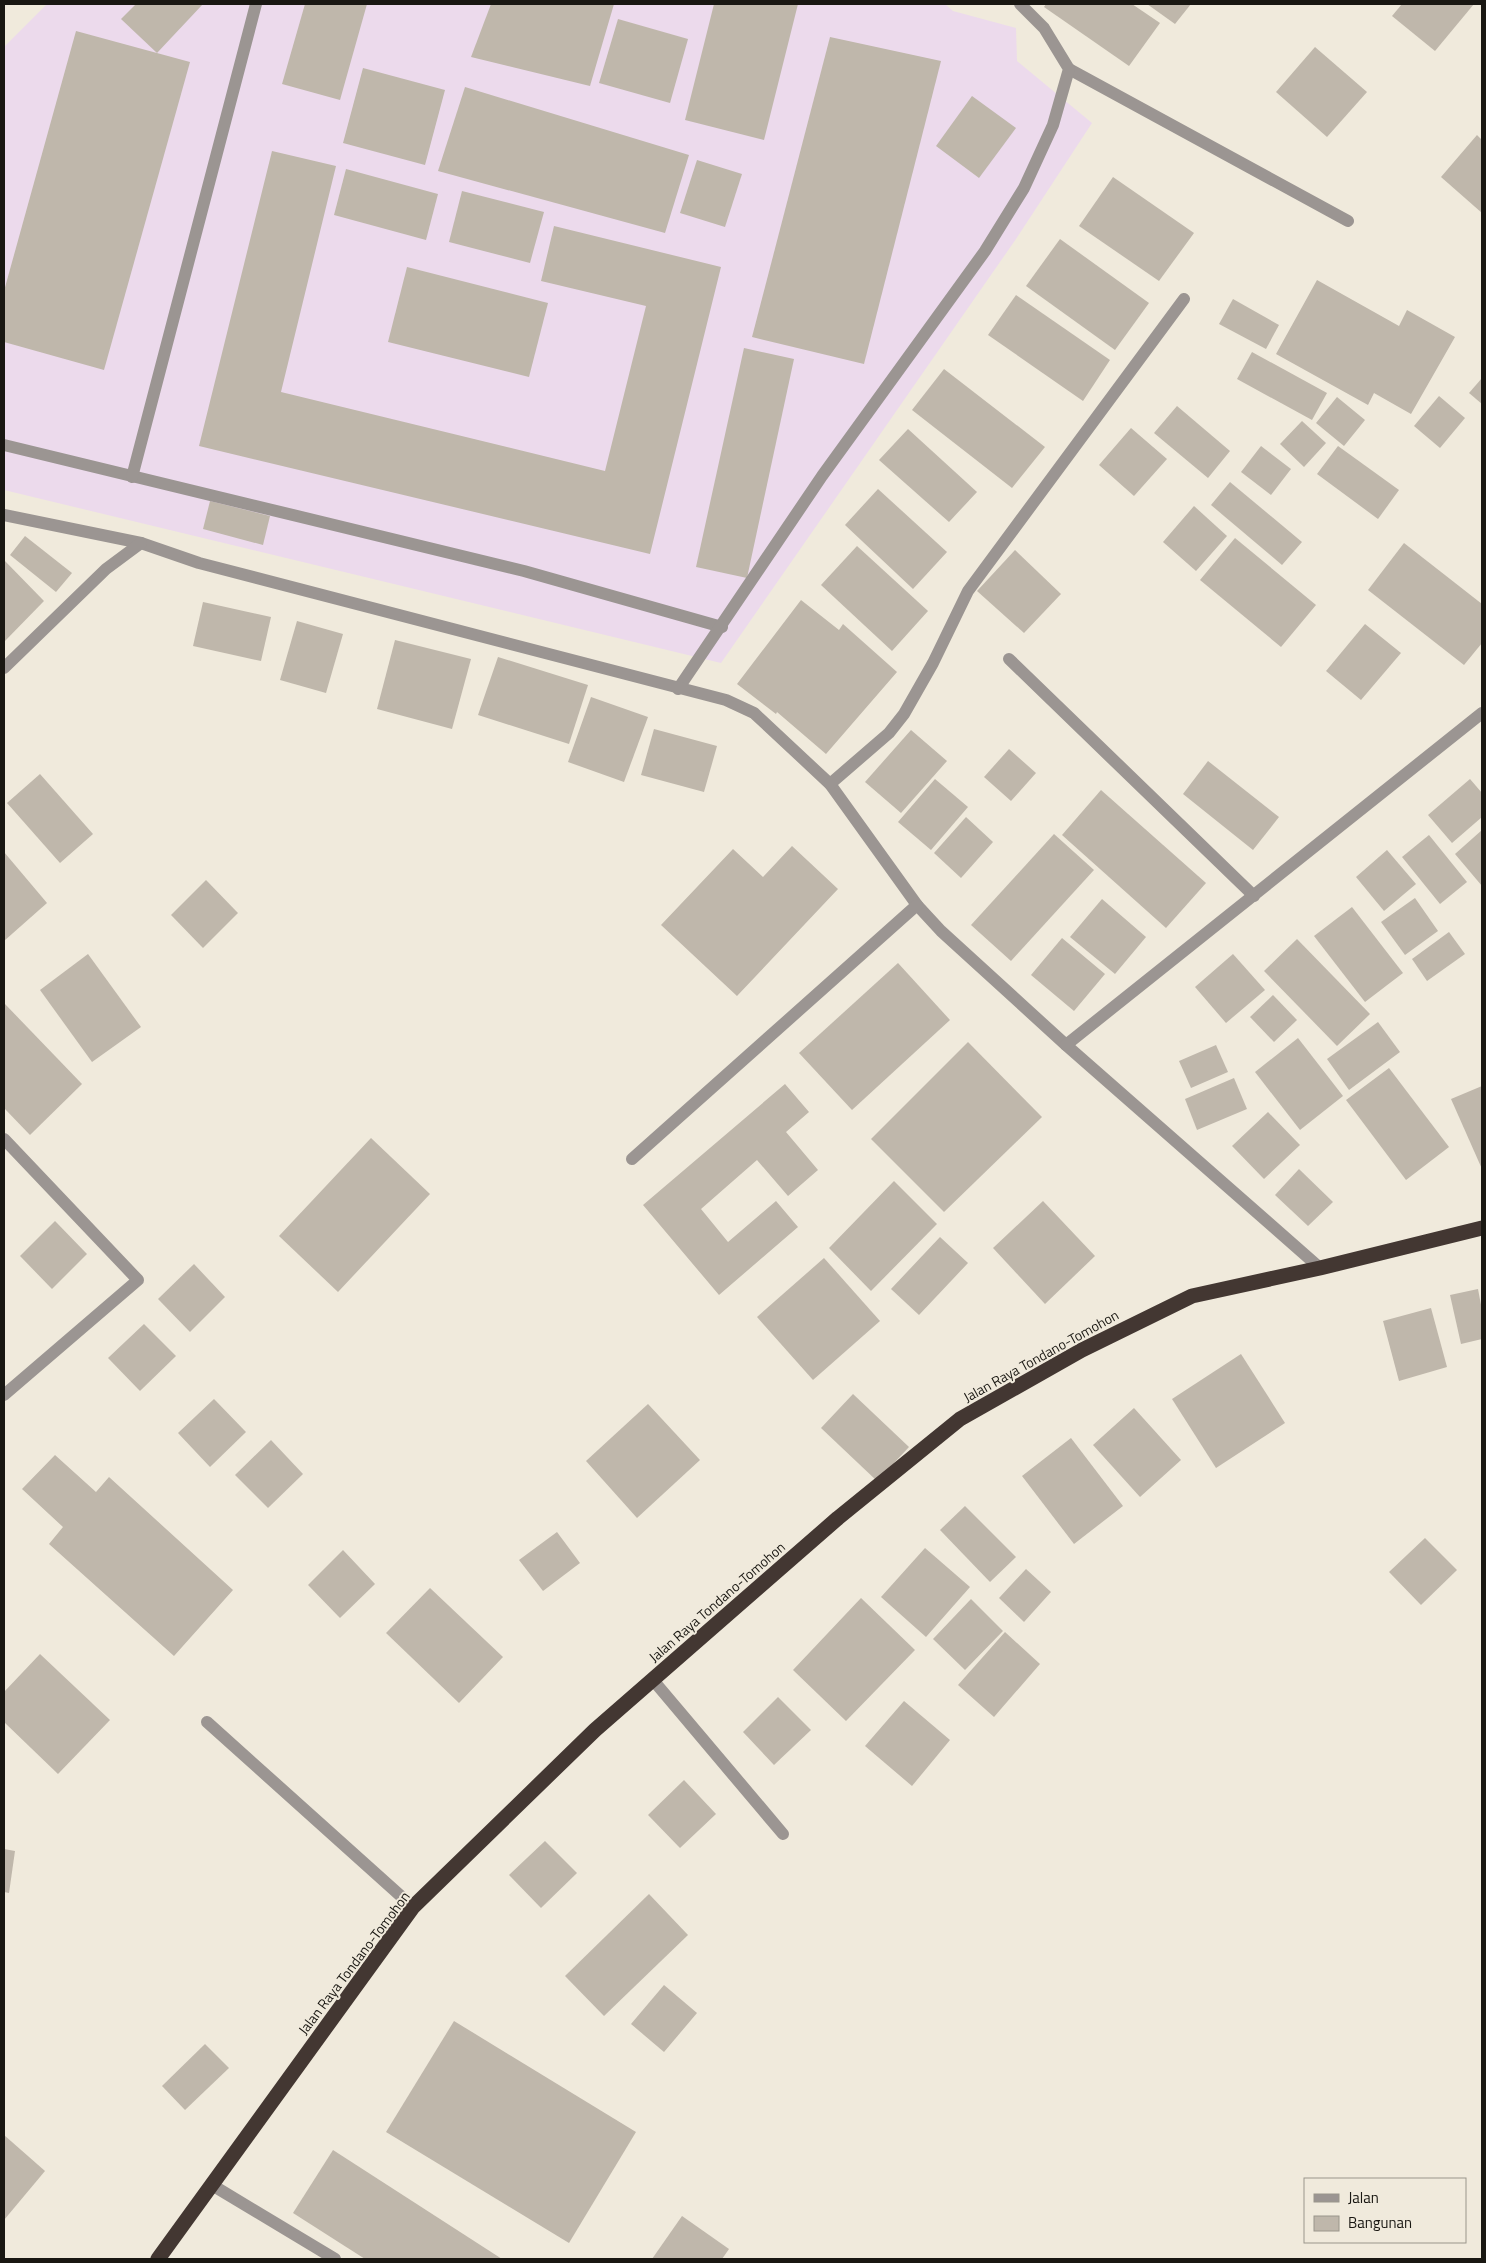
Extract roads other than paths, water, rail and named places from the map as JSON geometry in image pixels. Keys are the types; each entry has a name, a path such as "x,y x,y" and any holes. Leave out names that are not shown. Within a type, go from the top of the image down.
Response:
{"highway":[{"name":"Jalan Raya Tondano-Tomohon","path":"158,2259 413,1907 595,1730 838,1518 960,1419 1082,1350 1192,1296 1320,1268 1482,1228"}],"street":[{"path":"132,477 256,4"},
{"path":"1020,4 1044,28 1069,69 1348,221"},
{"path":"678,689 722,627 822,476 985,251 1024,188 1053,125 1069,69"},
{"path":"830,784 889,732 904,714 933,663 968,591 1184,299"},
{"path":"4,446 524,571 722,627"},
{"path":"4,516 141,543 209,566 726,700 754,713 830,784 917,905 953,943 1320,1268"},
{"path":"4,668 106,569 141,543"},
{"path":"1009,659 1254,896"},
{"path":"1066,1045 1482,713"},
{"path":"632,1159 917,905"},
{"path":"4,1139 138,1280 4,1394"},
{"path":"652,1680 783,1834"},
{"path":"207,1722 413,1907"},
{"path":"212,2185 335,2259"}]}
